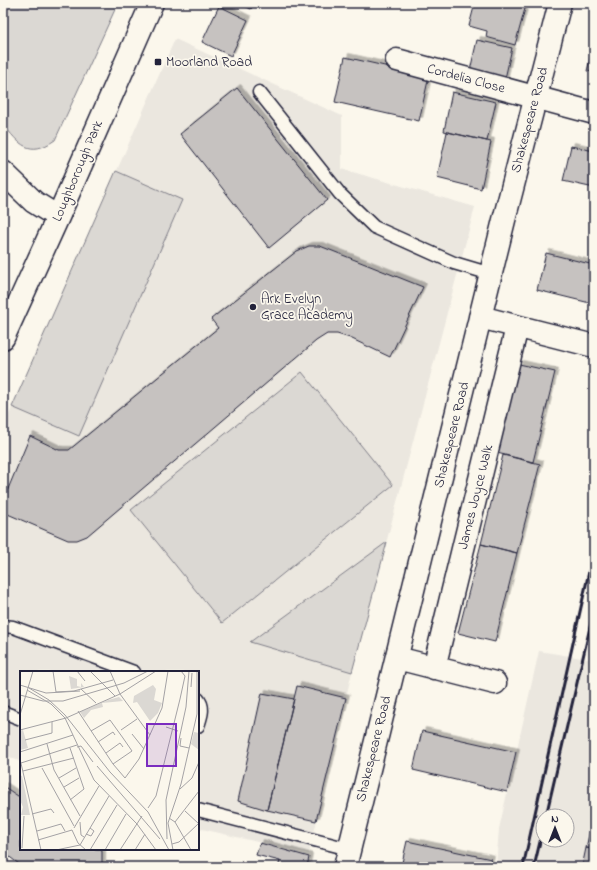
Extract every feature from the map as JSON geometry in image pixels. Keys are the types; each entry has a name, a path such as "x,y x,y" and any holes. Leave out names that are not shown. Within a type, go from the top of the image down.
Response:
{"street":[{"name":"Loughborough Park","path":"3,338 152,3"},
{"name":"Shakespeare Road","path":"347,858 480,317 560,3"},
{"name":"Cordelia Close","path":"397,60 594,113"},
{"path":"3,172 34,202 58,217"},
{"path":"480,317 594,346"},
{"name":"James Joyce Walk","path":"434,668 517,327"},
{"path":"397,658 495,683"}],"lane":[{"path":"259,92 340,194 374,227 454,262 491,274"},
{"path":"3,626 13,627 131,671"},
{"path":"199,700 203,710 199,723"},
{"path":"3,712 20,719"},
{"path":"199,810 347,858"}],"shaded area":[{"path":"3,3 118,3 55,140 38,148 31,148 20,143 3,124"},
{"name":"Ark Evelyn Grace Academy","path":"175,39 342,116 342,169 475,207 352,672 309,854 199,828 199,671 20,671 20,762 3,754 3,428"},
{"path":"116,171 182,200 79,436 12,407"},
{"path":"302,372 393,485 222,623 131,510"},
{"path":"387,542 352,672 250,642"},
{"path":"539,651 594,660 594,867 496,867 499,829"}],"building":[{"path":"238,3 254,3 251,9"},
{"path":"475,3 515,3 526,5 515,45 486,37 487,31 469,26"},
{"path":"219,6 248,20 231,56 202,42"},
{"path":"477,40 512,48 504,83 469,75"},
{"path":"594,43 594,72 587,71"},
{"path":"345,57 429,76 419,121 335,102"},
{"path":"237,88 327,200 269,248 180,134"},
{"path":"452,92 496,102 487,141 444,131"},
{"path":"447,132 491,142 481,189 437,178"},
{"path":"571,146 594,151 594,188 563,181"},
{"path":"309,246 320,246 423,287 390,357 350,338 337,334 327,334 316,341 87,536 77,540 68,540 3,512 3,501 30,436 59,450 69,450 218,328 211,319 297,251"},
{"path":"546,253 594,265 594,304 537,290"},
{"path":"519,364 555,372 533,462 497,453"},
{"path":"503,455 540,464 517,553 481,544"},
{"path":"481,544 517,553 495,642 458,633"},
{"path":"297,686 346,698 316,821 267,810"},
{"path":"262,693 294,699 267,810 238,801"},
{"path":"422,731 516,752 507,792 413,770"},
{"path":"3,786 20,797 20,850 100,850 102,851 102,867 23,867 3,852"},
{"path":"594,812 594,849 586,848"},
{"path":"407,841 491,859 489,867 401,867"},
{"path":"260,843 309,857 307,867 278,867 280,861 256,855"},
{"path":"586,848 594,849 594,867 582,867"}],"railway":[{"path":"523,867 594,549"},
{"path":"548,808 594,610"},
{"path":"534,867 538,848"}],"place":[{"name":"Moorland Road","path":"158,62"},
{"name":"Ark Evelyn Grace Academy","path":"253,307"}]}
